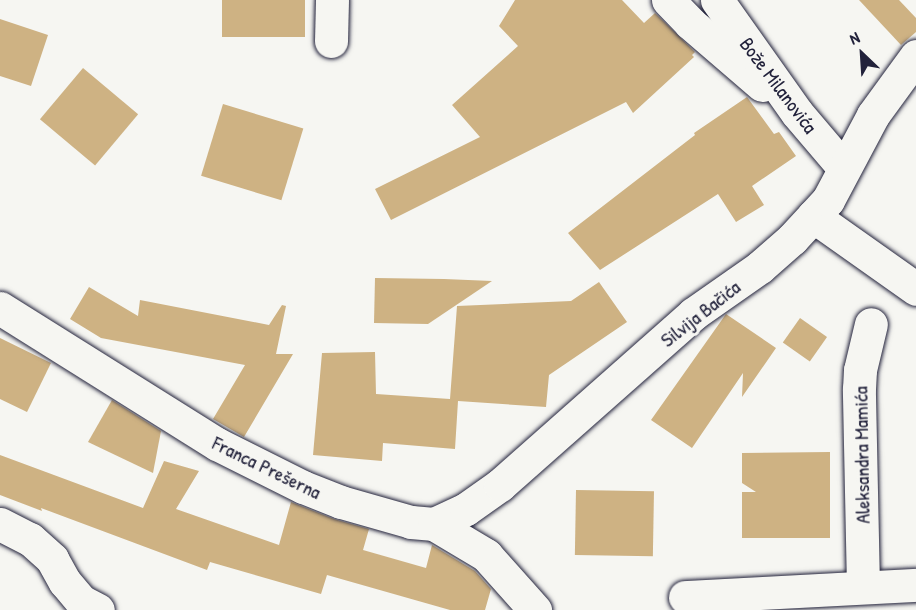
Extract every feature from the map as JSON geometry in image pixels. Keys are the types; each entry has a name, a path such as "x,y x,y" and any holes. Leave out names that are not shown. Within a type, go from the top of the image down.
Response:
{"street":[{"path":"331,41 332,0"},
{"path":"668,0 759,84 779,88"},
{"name":"Bože Milanovića","path":"717,0 779,88 843,167"},
{"name":"Silvija Bačića","path":"434,524 466,509 500,485 693,315 760,267 813,216 828,200 843,167 873,116 916,56"},
{"path":"813,216 916,288"},
{"name":"Franca Prešerna","path":"0,308 217,444 303,487 341,502 391,516 434,524 486,555 535,610"},
{"name":"Aleksandra Mamića","path":"863,587 859,389 860,370 871,324"},
{"path":"0,524 30,539 52,559 65,582 81,601 98,610"},
{"path":"685,597 916,585"}],"building":[{"path":"222,0 305,0 305,37 222,37"},
{"path":"515,0 622,0 644,23 655,13 695,52 692,55 694,57 633,113 626,102 391,220 375,189 480,137 452,105 518,46 499,26"},
{"path":"859,0 899,0 916,18 916,32 901,45"},
{"path":"0,19 48,35 31,86 0,76"},
{"path":"83,68 138,114 95,166 40,119"},
{"path":"747,97 774,134 779,132 796,156 752,186 764,205 736,222 718,194 600,270 568,233 695,135 694,133"},
{"path":"223,104 303,129 281,200 201,176"},
{"path":"375,278 492,281 428,324 374,323"},
{"path":"599,282 627,322 549,375 546,407 458,401 455,449 383,443 382,461 313,455 322,353 375,352 376,394 450,399 457,306 571,301"},
{"path":"89,287 138,316 140,300 269,325 282,305 286,306 276,354 293,354 244,437 213,419 245,365 101,338 70,319"},
{"path":"726,314 776,348 742,397 743,373 692,448 651,420"},
{"path":"800,318 827,337 810,362 783,343"},
{"path":"0,338 51,363 27,412 0,399"},
{"path":"112,400 161,431 153,473 88,442"},
{"path":"830,452 830,538 742,538 742,492 756,492 742,483 742,453"},
{"path":"0,455 143,508 164,461 199,471 176,509 279,545 291,502 334,519 369,529 363,550 426,568 432,545 475,571 491,589 485,610 450,610 327,575 321,594 210,562 207,570 0,495"},
{"path":"576,490 654,491 653,556 575,555"}]}
